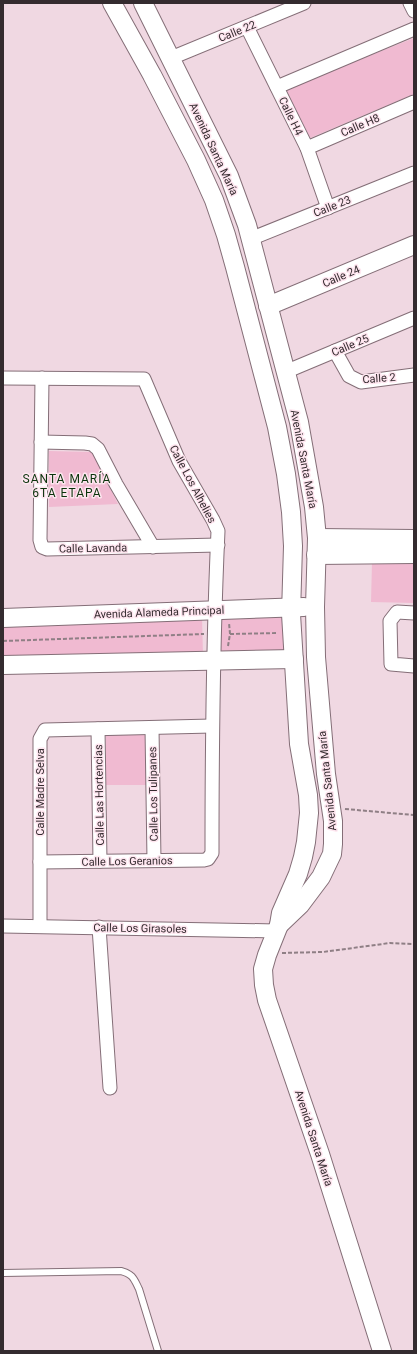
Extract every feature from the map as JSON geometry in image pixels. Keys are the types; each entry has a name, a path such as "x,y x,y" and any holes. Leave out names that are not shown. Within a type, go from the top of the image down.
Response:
{"main road":[{"name":"Avenida Santa María","path":"112,3 152,75 196,160 214,200 226,235 277,427 286,474 291,512 293,546 292,607 299,744 308,796 309,813 303,857 298,874 281,913 278,928 267,955 263,977 267,1000 320,1154 382,1351"},
{"path":"122,21 127,11 134,3"},
{"name":"Avenida Santa María","path":"142,3 229,176 247,225 299,422 314,507 316,547 316,657 326,774 332,808 333,844 332,854 328,865 313,889 278,928"},
{"name":"Calle 24","path":"268,306 414,245"},
{"path":"316,547 414,539"},
{"path":"316,547 414,554"},
{"name":"Avenida Alameda Principal","path":"3,618 222,615 292,607 315,607"},
{"path":"3,665 294,658"}],"street":[{"name":"Calle 22","path":"170,58 304,3"},
{"path":"410,3 414,12"},
{"name":"Calle H4","path":"247,27 307,148 328,208"},
{"path":"277,87 414,29"},
{"name":"Calle H8","path":"307,148 414,102"},
{"name":"Calle 23","path":"250,239 414,173"},
{"name":"Calle 25","path":"286,372 414,318"},
{"name":"Calle 2","path":"335,351 349,376 361,382 414,375"},
{"name":"Calle Los Alhelies","path":"3,378 144,379 179,461 218,531 222,615 214,660 212,726 212,853"},
{"name":"Calle Lavanda","path":"42,378 40,540 42,547 47,549 218,545"},
{"path":"41,442 85,443 92,444 98,449 116,484 153,547"},
{"path":"414,613 397,612 390,621 391,664 414,666"},
{"name":"Calle Madre Selva","path":"40,926 40,740 41,735 45,730 212,726"},
{"name":"Calle Los Tulipanes","path":"152,728 154,860"},
{"name":"Calle Las Hortencias","path":"98,729 100,861"},
{"name":"Calle Los Geranios","path":"40,862 204,860 208,859 212,853"},
{"name":"Calle Los Girasoles","path":"3,926 278,928"},
{"path":"99,927 110,1088"}],"lane":[{"path":"3,1273 122,1271 129,1273 135,1280 139,1289 158,1351"}],"path":[{"path":"222,615 230,634 228,648"},
{"path":"230,634 281,633"},
{"path":"3,641 206,634"},
{"path":"332,808 414,815"},
{"path":"267,955 323,952 390,943 414,944"}],"shaded area":[{"path":"414,38 414,94 310,138 286,89"},
{"path":"49,451 92,452 118,504 49,507"},
{"path":"372,562 414,563 414,603 371,602"},
{"path":"287,613 288,654 221,655 220,614"},
{"path":"202,616 203,656 3,661 3,621"},
{"path":"106,734 146,734 146,785 106,785"}],"district":[{"name":"SANTA MARÍA 6TA ETAPA","path":"67,486"}]}
